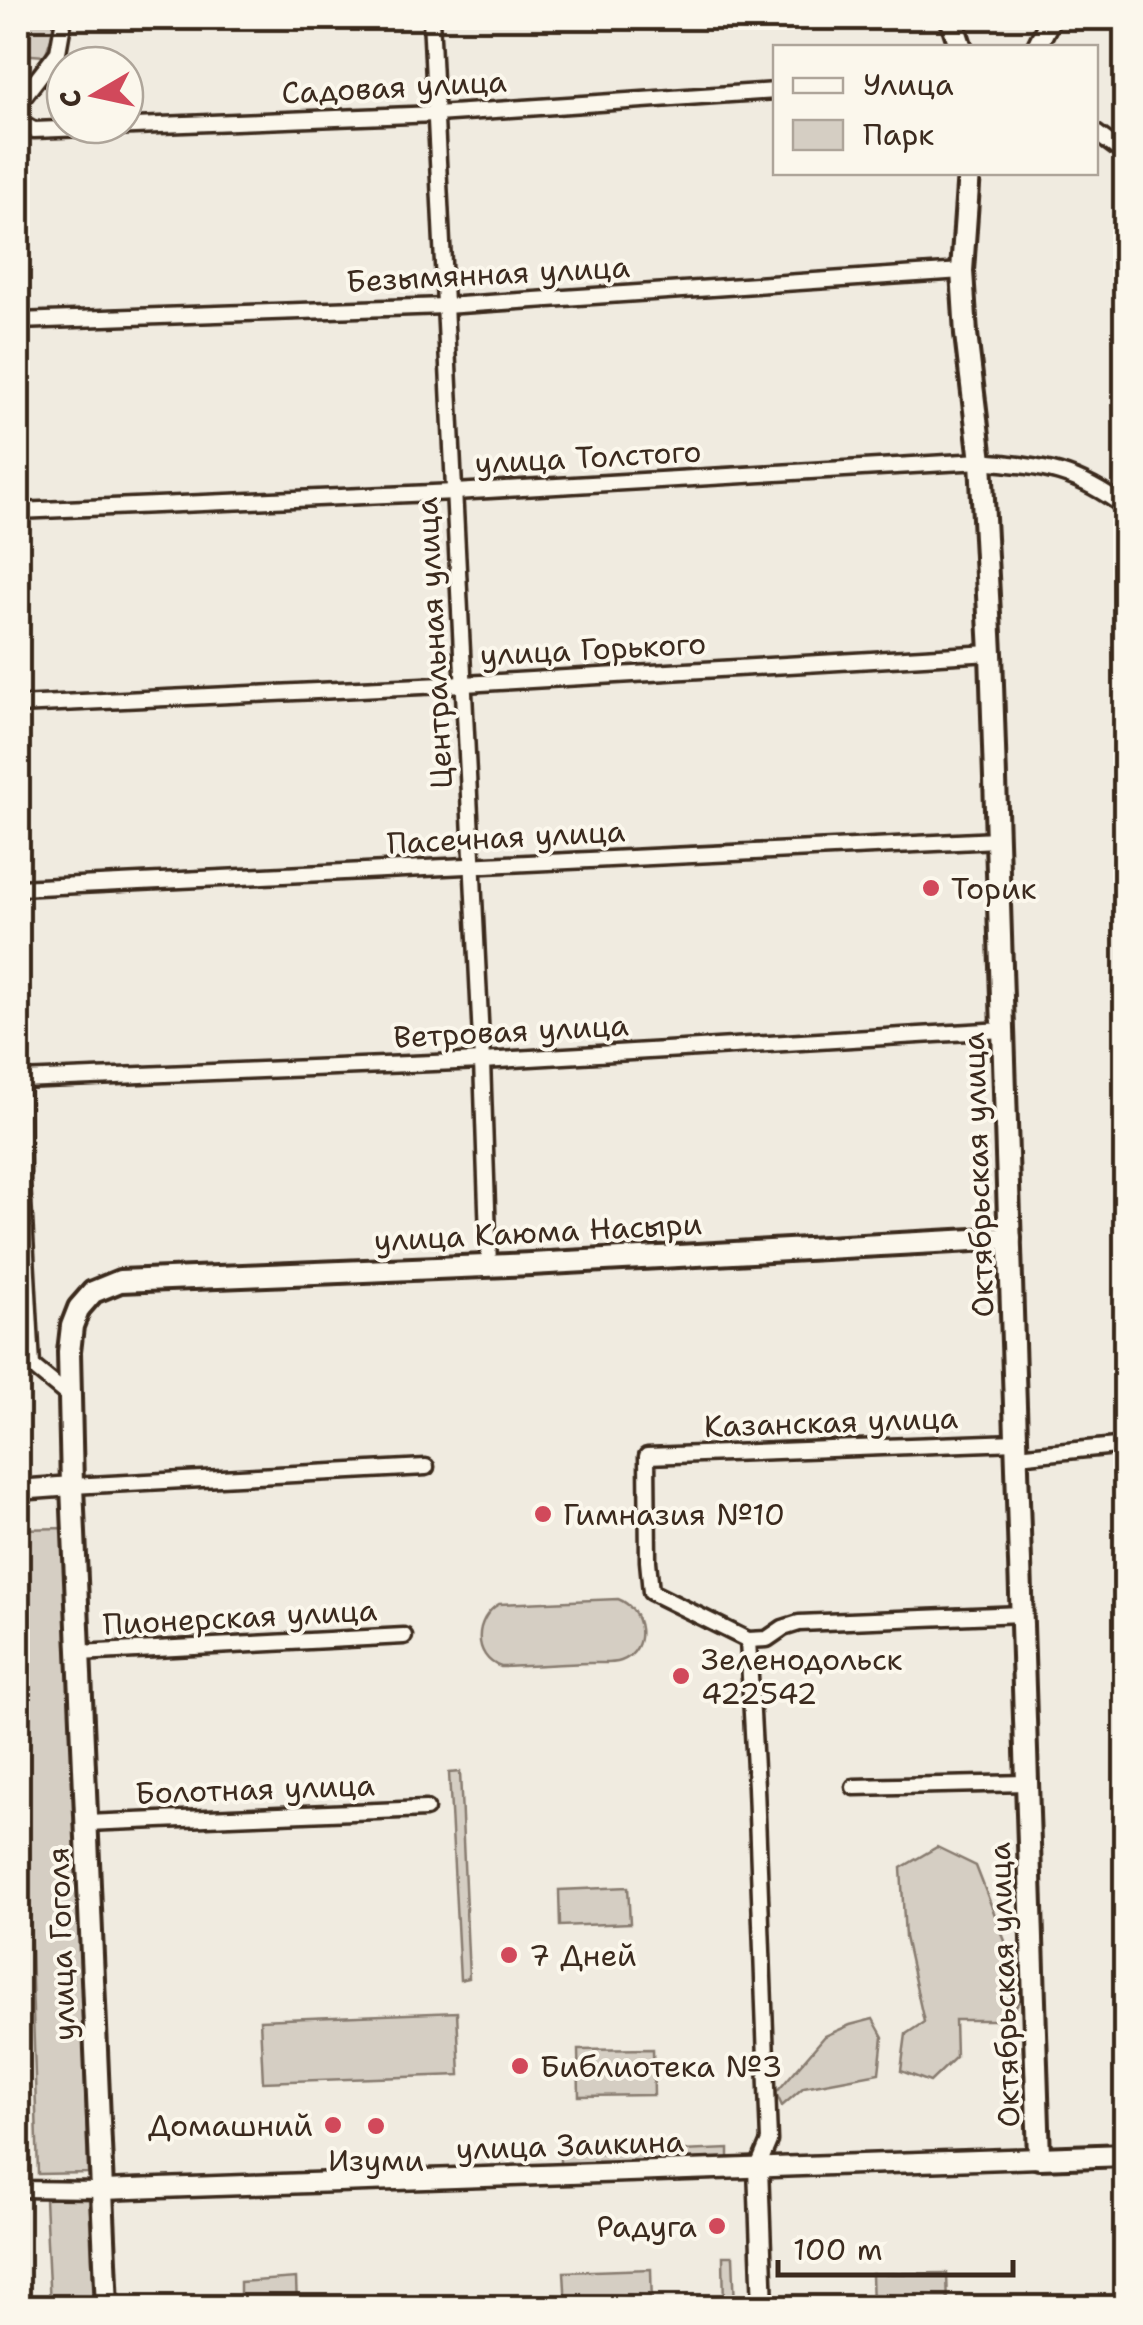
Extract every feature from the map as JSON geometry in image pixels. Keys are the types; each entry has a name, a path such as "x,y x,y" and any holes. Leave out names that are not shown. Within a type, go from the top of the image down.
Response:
{"main road":[{"path":"951,18 960,45"},
{"name":"Октябрьская улица","path":"970,179 962,271 981,461 991,653 1039,2158"},
{"name":"улица Каюма Насыри","path":"79,1308 93,1292 120,1281 1010,1238"},
{"name":"улица Гоголя","path":"79,1308 69,1352 72,1486 107,2308"},
{"name":"улица Заикина","path":"1039,2158 1126,2154"}],"street":[{"path":"18,104 58,52 64,18"},
{"name":"Центральная улица","path":"431,18 489,1266"},
{"path":"1038,45 1052,18"},
{"name":"Садовая улица","path":"18,121 34,130 436,114 773,91"},
{"path":"1098,134 1126,155"},
{"name":"Безымянная улица","path":"18,321 445,306 962,271"},
{"name":"улица Толстого","path":"18,511 454,492 981,461 1043,467 1076,478 1126,508"},
{"name":"улица Горького","path":"18,705 991,653"},
{"name":"Пасечная улица","path":"18,888 997,840"},
{"name":"Ветровая улица","path":"21,1080 482,1061 1003,1030"},
{"path":"18,1054 32,1366 71,1398"},
{"name":"Казанская улица","path":"748,1640 650,1592 647,1456 1126,1445"},
{"path":"18,1490 426,1467"},
{"path":"763,2308 758,2167 769,2141 748,1640 767,1639 799,1623 1022,1614"},
{"name":"Пионерская улица","path":"79,1653 404,1636"},
{"path":"854,1787 1027,1783"},
{"name":"Болотная улица","path":"86,1823 426,1809"},
{"name":"улица Заикина","path":"18,2189 102,2190 1039,2158"}],"green space":[{"path":"18,18 58,18 49,45 45,45 45,56 18,54"},
{"path":"67,1528 88,2173 38,2174 18,1529"},
{"path":"618,1599 633,1611 640,1629 637,1648 621,1661 501,1667 485,1655 481,1646 481,1627 499,1604"},
{"path":"460,1772 469,1978 460,1980 449,1773"},
{"path":"937,1847 976,1866 1010,1954 1021,1999 1006,2020 955,2020 956,2057 930,2082 901,2071 906,2034 924,2022 905,1937 901,1868"},
{"path":"628,1887 630,1923 560,1926 559,1890"},
{"path":"457,2012 460,2075 263,2082 260,2020"},
{"path":"873,2019 883,2037 879,2073 804,2087 782,2106 776,2093 825,2036"},
{"path":"653,2049 654,2095 579,2096 578,2050"},
{"path":"729,2149 729,2160 659,2163 658,2152"},
{"path":"651,2152 652,2163 560,2166 560,2155"},
{"path":"89,2197 94,2307 50,2307 45,2199"},
{"path":"723,2256 733,2256 735,2307 724,2307"},
{"path":"651,2269 652,2307 566,2307 564,2272"},
{"path":"947,2273 948,2307 873,2307 872,2274"},
{"path":"296,2278 297,2307 240,2307 240,2282"}],"place":[{"name":"Торик","path":"931,888"},
{"name":"Гимназия №10","path":"543,1514"},
{"name":"Зеленодольск 422542","path":"681,1676"},
{"name":"7 Дней","path":"509,1955"},
{"name":"Библиотека №3","path":"520,2066"},
{"name":"Домашний","path":"333,2125"},
{"name":"Изуми","path":"376,2126"},
{"name":"Радуга","path":"717,2226"}]}
